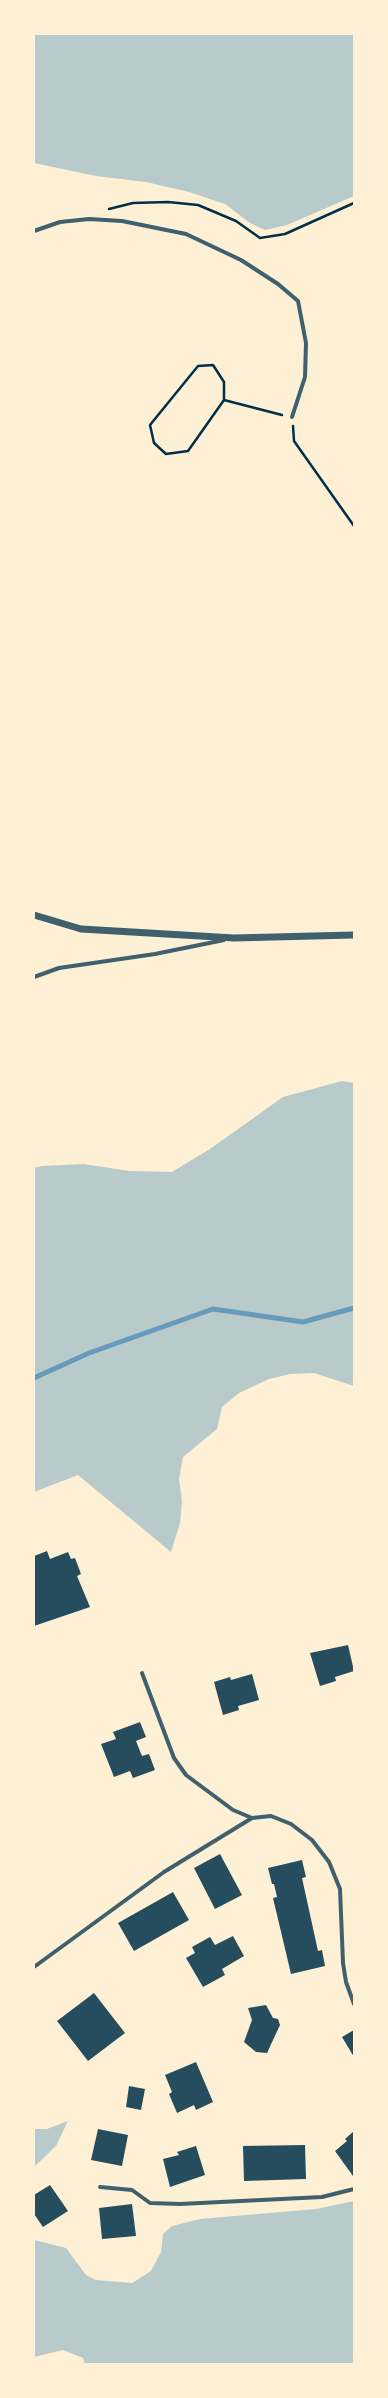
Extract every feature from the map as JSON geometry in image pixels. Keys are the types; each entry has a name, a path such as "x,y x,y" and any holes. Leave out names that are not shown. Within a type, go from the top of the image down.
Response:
{"street":[{"path":"34,231 60,222 89,219 122,221 186,234 242,260 278,284 298,301 306,343 306,377 292,417"},
{"path":"34,915 81,929 234,938 354,935"},
{"path":"34,977 59,968 155,954 234,938"},
{"path":"142,1674 174,1758 186,1775 233,1810 252,1818"},
{"path":"34,1966 164,1872 252,1818 271,1816 291,1824 312,1840 329,1862 340,1889 343,1962 346,1982 354,2004"},
{"path":"100,2187 132,2190 150,2203 180,2204 322,2197 354,2189"}],"path":[{"path":"89,219 111,208 133,203 168,202 198,205 236,221 260,238 285,234 354,203"},
{"path":"213,365 224,382 224,400 188,451 166,454 154,443 150,425 198,366 213,365"},
{"path":"224,400 292,417 294,441 354,526"}],"shaded area":[{"path":"34,34 354,34 354,196 287,225 265,230 250,223 225,204 189,192 146,182 96,176 34,163"},
{"path":"342,1081 354,1083 354,1386 314,1373 290,1374 269,1379 239,1393 222,1407 217,1429 183,1457 179,1479 182,1501 180,1523 171,1552 78,1475 34,1492 34,1168 42,1166 84,1164 129,1171 172,1172 210,1149 283,1097"},
{"path":"68,2121 56,2146 34,2167 34,2129 47,2129"},
{"path":"354,2201 354,2364 85,2364 83,2358 63,2350 34,2357 34,2240 66,2248 86,2275 96,2280 132,2283 151,2271 161,2252 163,2234 172,2226 200,2219 316,2209"}],"building":[{"path":"47,1551 50,1559 68,1552 71,1559 75,1558 81,1574 77,1576 90,1607 34,1626 34,1556"},
{"path":"348,1645 354,1671 335,1677 336,1681 320,1686 310,1653"},
{"path":"252,1674 259,1700 238,1706 239,1710 223,1715 214,1682 230,1677 231,1680"},
{"path":"140,1722 146,1737 136,1741 142,1756 149,1754 155,1770 133,1778 130,1771 114,1777 101,1744 116,1739 113,1732"},
{"path":"220,1854 242,1895 215,1909 194,1868"},
{"path":"302,1860 306,1877 302,1878 318,1951 322,1950 325,1966 291,1974 273,1898 277,1897 268,1868"},
{"path":"173,1892 189,1920 134,1951 118,1923"},
{"path":"233,1936 244,1956 222,1969 225,1975 203,1987 186,1958 195,1953 192,1947 210,1937 215,1945"},
{"path":"94,1993 125,2033 88,2061 57,2021"},
{"path":"266,2005 273,2018 278,2019 280,2025 267,2053 256,2052 244,2042 252,2020 248,2008"},
{"path":"354,2030 354,2057 342,2037"},
{"path":"196,2062 213,2102 196,2110 194,2105 177,2113 169,2094 172,2092 165,2075"},
{"path":"129,2086 145,2089 141,2110 126,2107"},
{"path":"98,2129 128,2135 122,2166 91,2160"},
{"path":"354,2131 353,2176 335,2151 347,2141 345,2139"},
{"path":"305,2145 306,2179 244,2181 243,2146"},
{"path":"196,2146 205,2175 170,2187 163,2159 179,2155 177,2152"},
{"path":"50,2185 68,2211 43,2227 34,2214 34,2195"},
{"path":"132,2204 136,2236 102,2239 99,2208"}],"waterway":[{"path":"34,1378 89,1353 213,1309 303,1322 354,1308"}]}
